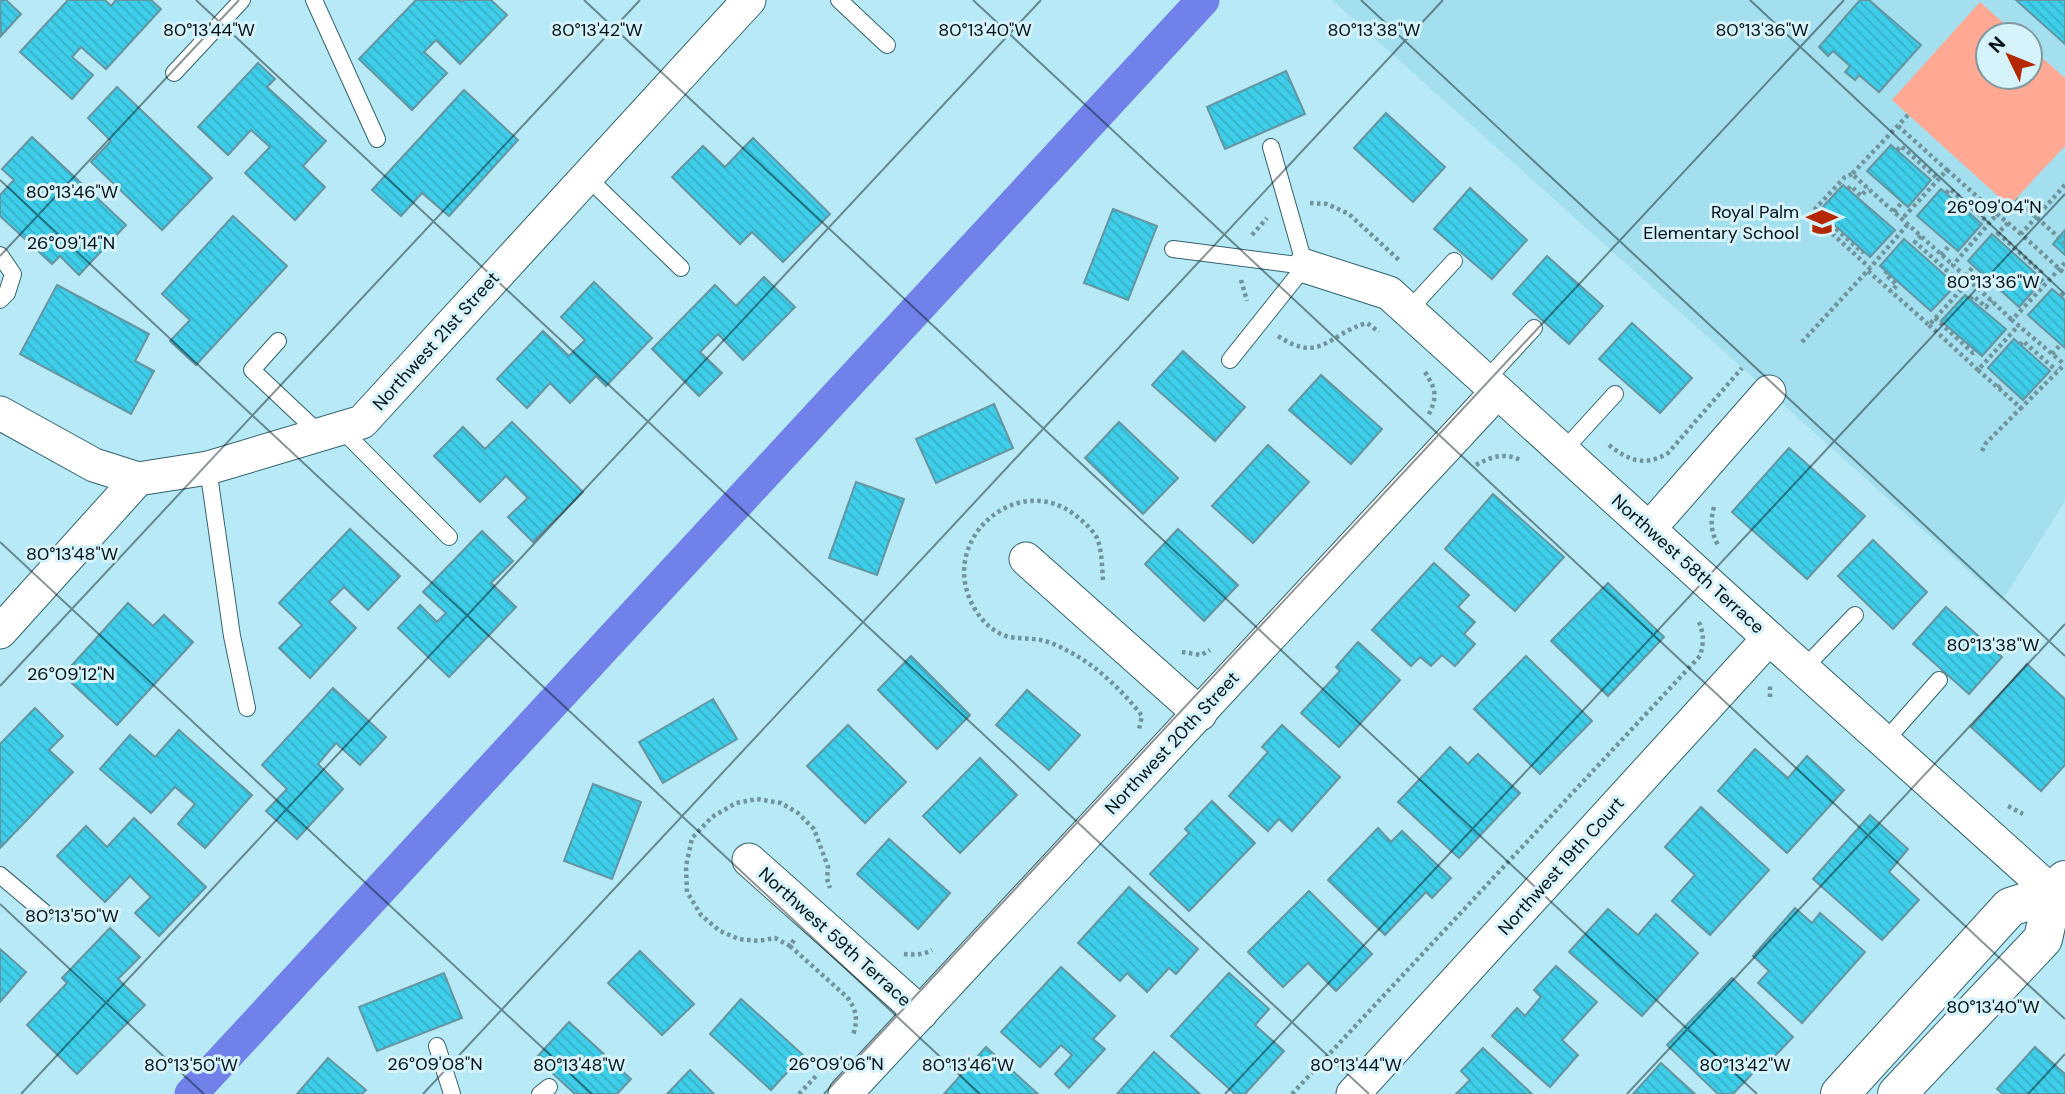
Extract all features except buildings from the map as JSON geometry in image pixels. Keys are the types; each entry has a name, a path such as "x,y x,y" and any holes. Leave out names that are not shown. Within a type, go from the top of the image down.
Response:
{"street":[{"name":"Northwest 21st Street","path":"138,479 208,468 362,422 749,0"},
{"name":"Northwest 58th Terrace","path":"1305,266 1389,293 1419,299 1491,386 1803,669 2059,886"},
{"name":"Northwest 20th Street","path":"845,1094 1200,714 1491,386"},
{"path":"1648,529 1769,392"},
{"path":"0,413 93,466 138,479 0,632"},
{"path":"1026,559 1200,714"},
{"name":"Northwest 19th Court","path":"1353,1094 1769,638"},
{"name":"Northwest 59th Terrace","path":"749,860 921,1013"},
{"path":"1840,1094 2010,907 2059,886"},
{"path":"1897,1094 2043,939 2059,886"}],"lane":[{"path":"174,73 242,0"},
{"path":"314,0 377,139"},
{"path":"839,0 887,45"},
{"path":"1270,147 1305,266"},
{"path":"587,177 681,268"},
{"path":"1173,249 1305,266"},
{"path":"0,255 13,274 7,293 0,300"},
{"path":"1419,299 1454,261"},
{"path":"1230,360 1305,266"},
{"path":"1491,386 1534,328"},
{"path":"278,341 251,370 330,431 449,537"},
{"path":"1563,451 1615,394"},
{"path":"208,468 232,636 247,708"},
{"path":"1803,669 1855,615"},
{"path":"1885,741 1940,680"},
{"path":"0,875 45,913"},
{"path":"437,1046 452,1094"}],"path":[{"path":"1814,210 1845,177 1853,174 1908,115"},
{"path":"1898,126 2065,274"},
{"path":"1897,150 1901,146 1938,179"},
{"path":"1902,219 1947,170"},
{"path":"1853,174 2012,320 2065,364 1986,443 1982,451"},
{"path":"2021,234 2065,185"},
{"path":"1848,189 1851,186 1861,196 1868,188"},
{"path":"1947,193 1950,189 1989,223"},
{"path":"2016,199 2065,243"},
{"path":"1385,337 1367,323 1328,344 1309,349 1291,345 1272,332 1252,312 1240,278 1241,258 1259,225 1287,205 1300,202 1327,204 1349,214 1419,299"},
{"path":"1894,212 1902,202"},
{"path":"1953,265 2006,203"},
{"path":"1814,210 1862,253 1863,251"},
{"path":"1814,210 1815,218 1891,292 2021,408"},
{"path":"2008,223 1998,233 2041,272 2038,275"},
{"path":"1802,342 1908,224"},
{"path":"1921,236 1915,242 1954,277 1951,280"},
{"path":"1941,255 1951,244"},
{"path":"2012,320 2065,263"},
{"path":"1965,276 1974,266"},
{"path":"1887,271 1885,274 1897,285 1891,292"},
{"path":"1929,326 1970,281"},
{"path":"1970,299 1973,296 1986,307 1992,300"},
{"path":"1935,318 1973,353 1976,351"},
{"path":"1978,370 2019,325"},
{"path":"2020,345 2023,341 2057,371"},
{"path":"2052,354 2061,344"},
{"path":"1424,371 1434,387 1435,402 1426,421"},
{"path":"1998,388 2004,382"},
{"path":"1517,457 1527,466"},
{"path":"1107,589 1103,580 1097,538 1083,521 1066,508 1045,501 1017,501 998,512 981,526 969,544 964,562 964,580 980,617 993,629 1009,637 1044,640 1069,651 1095,668 1142,716 1139,730"},
{"path":"1058,588 1070,573 1103,580"},
{"path":"1292,1094 1700,656 1704,640 1695,614"},
{"path":"1175,649 1201,655 1214,647"},
{"path":"790,946 811,915 831,893 827,879 828,867 814,829 781,803 757,799 736,803 712,817 692,838 685,866 687,891 701,915 720,931 740,939 758,941 775,938 790,946 855,1007 857,1022 853,1035"},
{"path":"899,953 927,953 938,946"},
{"path":"799,1094 817,1074"}],"shaded area":[{"name":"Royal Palm Elementary School","path":"1332,0 2065,0 2065,501 2002,601"},
{"path":"1980,2 2001,21 1974,21 1974,91 2044,91 2044,59 2065,78 2065,146 2009,206 1892,100"}],"waterway":[{"path":"191,1094 1203,0"}],"place":[{"name":"Royal Palm Elementary School","path":"1822,222"}]}
